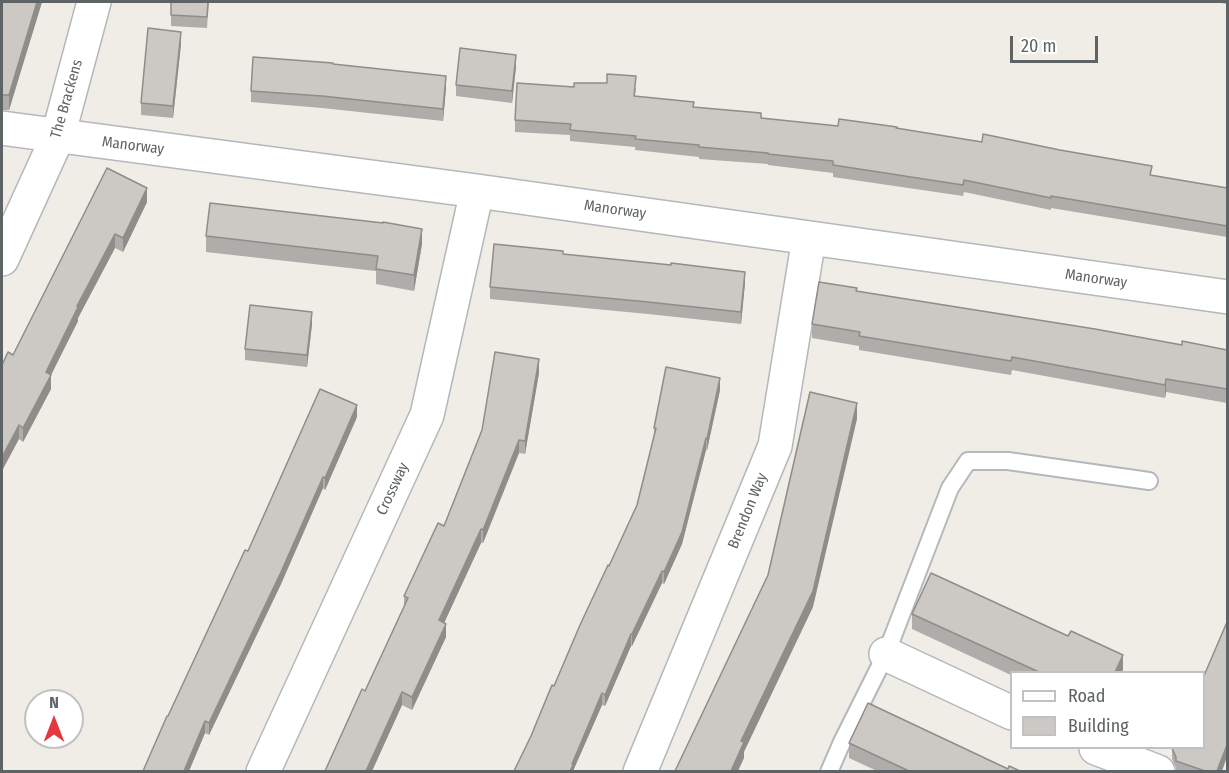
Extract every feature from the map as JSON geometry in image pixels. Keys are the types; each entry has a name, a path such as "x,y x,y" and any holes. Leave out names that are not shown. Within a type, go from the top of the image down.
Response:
{"street":[{"name":"The Brackens","path":"2,260 58,136 94,2"},
{"name":"Manorway","path":"2,128 477,191 1227,297"},
{"name":"Crossway","path":"263,771 427,415 477,191"},
{"name":"Brendon Way","path":"640,771 775,446 809,238"},
{"path":"886,654 1010,713"},
{"path":"1101,749 1158,771"}],"lane":[{"path":"829,771 886,654 950,488 968,461 1008,461 1149,481"}],"building":[{"path":"2,2 37,2 9,95 2,95"},
{"path":"171,2 208,2 207,17 171,15"},
{"path":"148,28 181,32 173,106 141,103"},
{"path":"460,48 516,55 512,91 456,85"},
{"path":"253,57 333,63 446,76 443,109 251,91"},
{"path":"607,74 636,76 634,96 694,102 693,107 761,113 761,118 838,126 839,119 982,142 983,134 1152,166 1150,175 1227,188 1227,226 1051,196 1051,198 964,180 963,185 833,165 833,161 635,139 636,136 570,130 571,124 515,120 517,83 574,87 574,83 607,83"},
{"path":"107,168 147,188 123,238 115,234 46,372 51,375 23,428 19,425 2,457 2,365 8,352 13,355"},
{"path":"210,203 383,222 422,229 414,275 376,269 378,256 206,236"},
{"path":"494,244 563,251 563,254 745,272 741,312 490,287"},
{"path":"819,282 857,288 856,291 1182,345 1182,341 1227,350 1227,389 1166,379 1165,385 1012,357 1011,361 859,336 860,332 812,324"},
{"path":"250,305 312,312 307,355 245,349"},
{"path":"495,352 539,359 525,441 519,440 483,530 481,529 439,620 446,624 412,697 402,692 366,771 325,771 362,689 365,691 408,598 404,596 438,523 444,526 482,430"},
{"path":"666,367 720,378 707,439 682,532 631,634 605,695 602,693 570,771 514,771 637,505 656,428 654,428"},
{"path":"320,389 357,405 325,478 323,477 281,572 209,723 205,721 184,771 143,771 245,550 248,551"},
{"path":"810,392 857,403 813,591 741,741 744,742 731,771 675,771 768,575"},
{"path":"931,573 1068,636 1071,631 1123,655 1115,671 1037,671 912,614"},
{"path":"1227,622 1227,745 1217,771 1205,771 1176,761 1172,749 1205,749 1205,673"},
{"path":"868,703 1008,769 1009,766 1020,771 909,771 849,743"}]}
